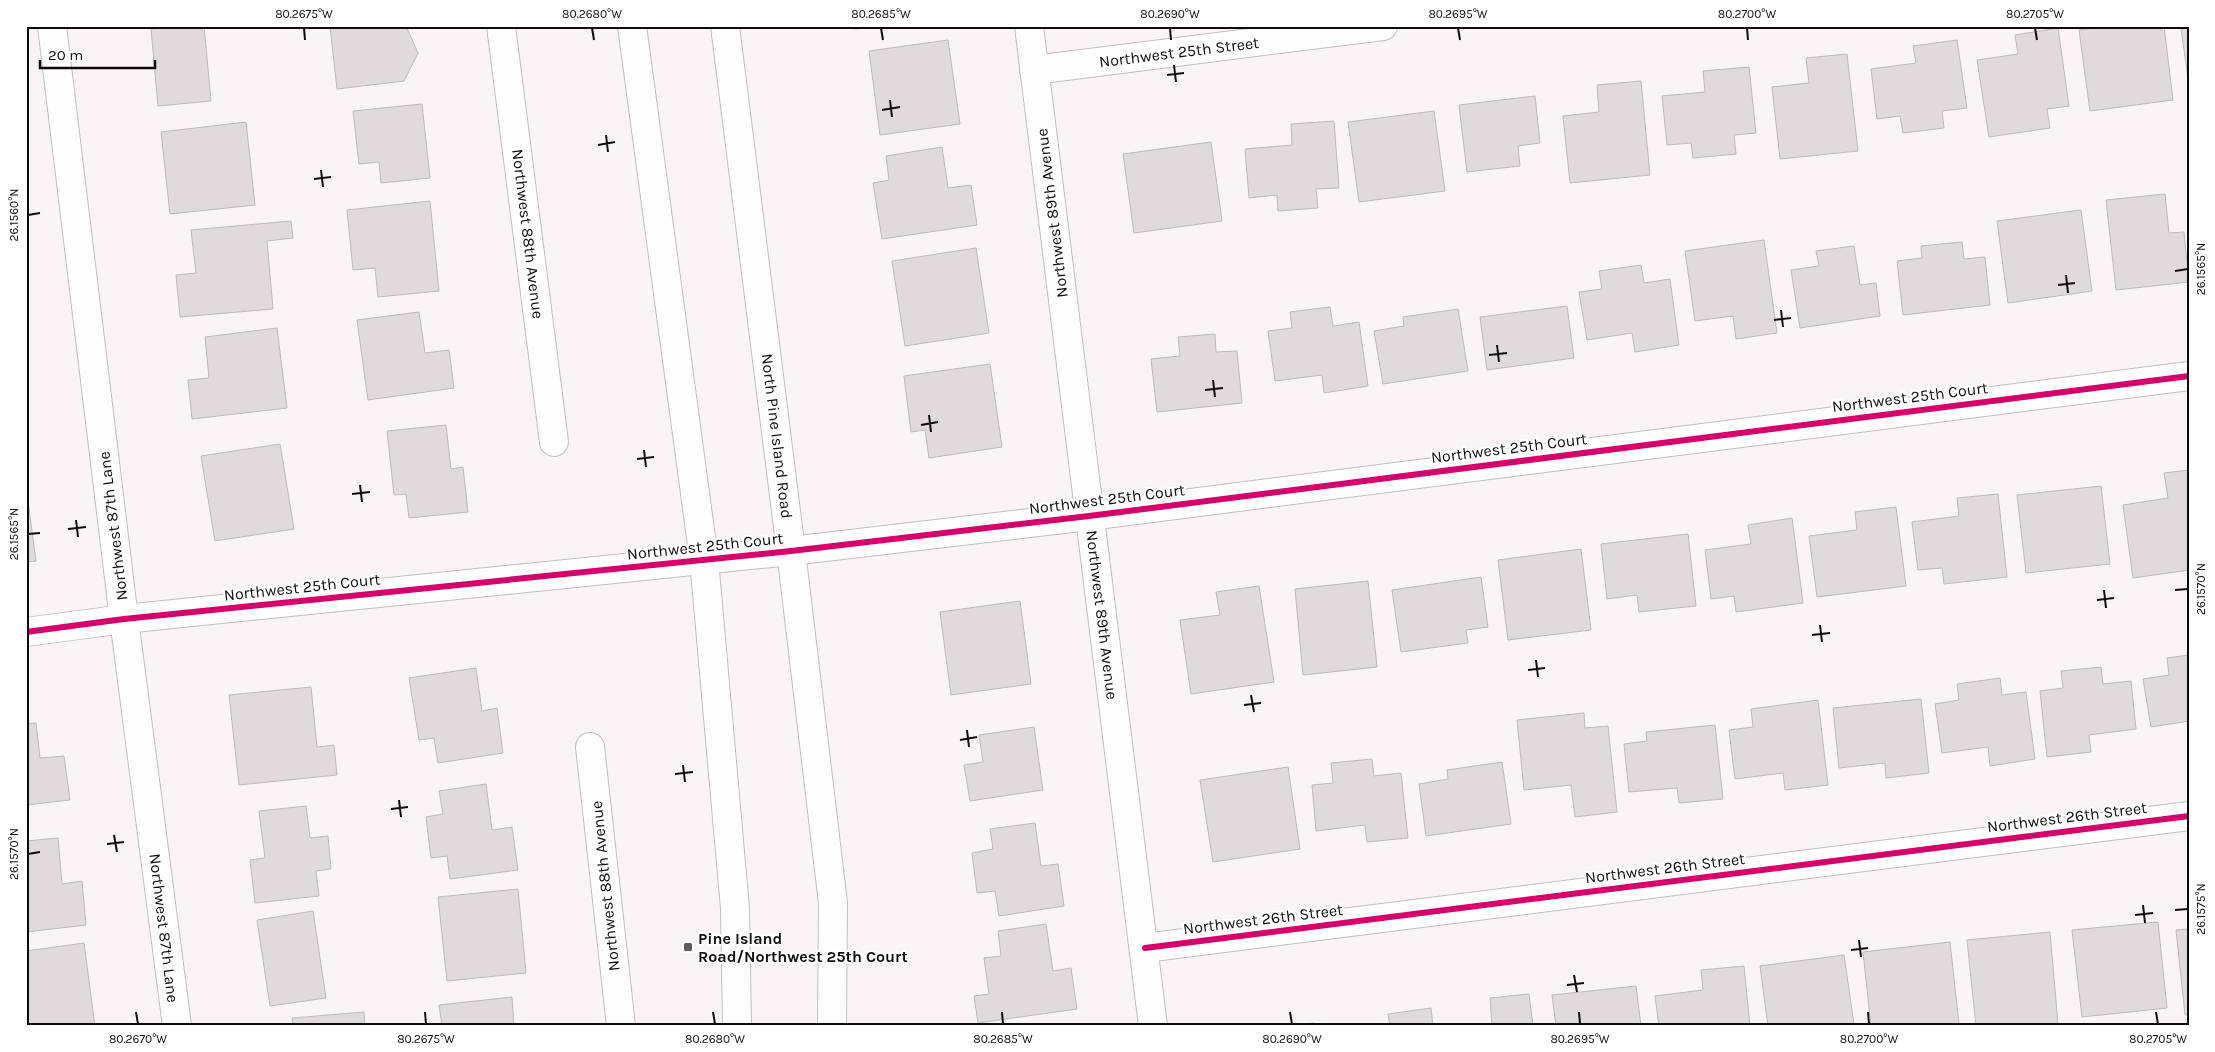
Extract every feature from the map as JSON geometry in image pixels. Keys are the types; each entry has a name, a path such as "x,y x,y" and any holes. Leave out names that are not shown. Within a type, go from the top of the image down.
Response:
{"street":[{"name":"Northwest 87th Lane","path":"52,26 124,619 177,1026"},
{"name":"Northwest 88th Avenue","path":"501,26 554,442"},
{"path":"632,26 704,560 735,908 738,1026"},
{"name":"North Pine Island Road","path":"725,26 833,904 832,1026"},
{"name":"Northwest 89th Avenue","path":"1030,26 1089,516 1154,1026"},
{"name":"Northwest 25th Street","path":"1034,70 1383,26"},
{"name":"Northwest 25th Court","path":"26,632 124,619 791,551 1089,516 2189,376"},
{"name":"Northwest 88th Avenue","path":"590,747 621,1026"},
{"name":"Northwest 26th Street","path":"1145,948 2189,816"}],"building":[{"path":"204,26 211,101 158,106 151,29"},
{"path":"330,26 406,26 418,53 404,81 337,89"},
{"path":"854,26 880,26 855,29"},
{"path":"2111,26 2164,26 2173,100 2090,111 2079,30"},
{"path":"2058,28 2069,106 2047,109 2050,128 1989,137 1977,60 2018,54 2015,35"},
{"path":"2189,28 2189,78 2188,78 2181,29"},
{"path":"948,40 960,124 880,135 869,51"},
{"path":"1957,40 1967,108 1942,111 1944,128 1903,133 1900,116 1877,119 1871,69 1916,63 1913,46"},
{"path":"1847,54 1858,151 1780,159 1772,87 1809,83 1806,58"},
{"path":"1749,67 1756,133 1734,135 1736,154 1693,158 1691,143 1667,145 1662,96 1705,92 1703,71"},
{"path":"1641,81 1650,175 1570,183 1563,116 1599,112 1597,85"},
{"path":"1535,96 1540,143 1518,146 1520,166 1467,172 1459,105"},
{"path":"422,104 430,178 381,183 379,162 359,164 353,111"},
{"path":"1434,111 1445,191 1359,202 1348,122"},
{"path":"1334,121 1339,188 1316,189 1318,208 1278,211 1277,195 1249,198 1245,149 1292,145 1291,124"},
{"path":"246,122 255,205 170,214 161,132"},
{"path":"1211,142 1222,221 1134,233 1123,154"},
{"path":"942,147 948,188 971,185 977,225 882,239 873,183 889,180 886,156"},
{"path":"2165,194 2169,233 2184,232 2189,282 2116,290 2106,200"},
{"path":"430,201 439,291 378,297 375,268 353,270 347,210"},
{"path":"2081,210 2092,291 2008,303 1997,221"},
{"path":"291,221 293,238 267,241 273,309 180,317 176,275 196,273 191,230"},
{"path":"1764,240 1777,333 1736,339 1733,316 1695,321 1685,251"},
{"path":"1962,242 1964,259 1985,257 1990,305 1903,315 1897,261 1922,258 1921,246"},
{"path":"1854,246 1860,285 1876,283 1880,316 1800,328 1791,270 1819,266 1816,251"},
{"path":"976,248 989,333 905,346 892,261"},
{"path":"1641,265 1644,283 1670,279 1679,345 1635,352 1632,333 1587,340 1579,292 1602,289 1599,271"},
{"path":"1567,306 1574,358 1487,370 1480,317"},
{"path":"1330,307 1333,326 1359,322 1368,386 1324,393 1322,375 1275,381 1268,331 1292,328 1290,312"},
{"path":"1458,309 1468,371 1383,384 1374,331 1404,326 1403,317"},
{"path":"419,312 425,353 449,350 454,388 368,400 357,320"},
{"path":"277,328 287,408 192,419 188,380 209,378 205,337"},
{"path":"1215,334 1216,352 1237,351 1242,403 1157,412 1151,359 1180,356 1178,337"},
{"path":"990,364 1002,447 929,458 925,430 911,432 904,376"},
{"path":"446,425 451,469 463,467 468,512 409,518 406,494 394,495 387,431"},
{"path":"280,444 294,529 215,541 201,456"},
{"path":"2189,470 2189,570 2133,578 2123,505 2168,498 2164,473"},
{"path":"26,486 36,561 26,562"},
{"path":"2101,486 2110,564 2026,573 2017,495"},
{"path":"1998,494 2007,577 1944,584 1942,568 1918,570 1912,522 1959,516 1957,498"},
{"path":"1896,507 1906,586 1817,597 1809,536 1857,530 1855,512"},
{"path":"1792,518 1803,603 1736,612 1734,596 1711,599 1705,550 1751,544 1748,525"},
{"path":"1688,534 1696,606 1639,612 1637,595 1607,599 1601,544"},
{"path":"1581,549 1591,630 1508,640 1498,560"},
{"path":"1481,577 1488,627 1466,630 1468,643 1401,652 1392,590"},
{"path":"1368,581 1377,667 1303,675 1295,589"},
{"path":"1259,586 1274,682 1191,694 1180,620 1220,615 1216,592"},
{"path":"1020,601 1031,684 951,695 940,612"},
{"path":"2189,655 2189,721 2151,727 2143,679 2169,675 2167,658"},
{"path":"2101,667 2103,684 2131,681 2136,729 2089,735 2091,752 2047,757 2040,691 2063,688 2061,671"},
{"path":"476,668 482,711 497,708 503,753 438,763 434,738 419,740 409,678"},
{"path":"2000,678 2002,695 2026,692 2035,759 1990,766 1988,747 1942,753 1935,704 1959,700 1957,684"},
{"path":"311,687 317,747 334,745 337,775 239,785 229,695"},
{"path":"1921,699 1929,773 1886,778 1885,763 1839,768 1833,708"},
{"path":"1818,700 1828,785 1785,790 1783,773 1735,779 1729,730 1753,727 1751,709"},
{"path":"1584,713 1585,728 1608,726 1617,812 1575,817 1571,785 1524,790 1517,720"},
{"path":"36,723 40,758 64,756 70,800 26,805 26,724"},
{"path":"1715,725 1723,799 1679,803 1677,788 1629,792 1624,744 1647,741 1646,732"},
{"path":"1034,727 1043,790 970,801 964,765 983,762 979,735"},
{"path":"1372,759 1374,776 1401,773 1408,838 1367,842 1365,825 1316,831 1312,785 1333,783 1331,763"},
{"path":"1502,762 1511,824 1426,836 1419,784 1448,779 1447,770"},
{"path":"1288,767 1300,849 1213,862 1200,780"},
{"path":"486,784 492,830 512,827 518,870 450,879 447,856 431,858 426,817 443,814 439,791"},
{"path":"306,806 310,838 328,836 331,869 316,871 319,896 255,903 250,860 265,858 259,811"},
{"path":"1035,823 1041,866 1058,864 1064,906 999,916 995,891 977,893 972,853 993,849 990,829"},
{"path":"58,838 62,884 82,881 86,925 26,932 26,841"},
{"path":"518,889 526,973 447,981 438,897"},
{"path":"313,911 326,998 270,1006 257,920"},
{"path":"2158,922 2167,1008 2082,1017 2072,930"},
{"path":"1046,924 1053,971 1071,968 1077,1009 978,1023 974,996 989,994 984,958 1001,956 998,931"},
{"path":"2189,929 2189,1015 2185,1015 2176,930"},
{"path":"2050,932 2058,1024 1976,1026 1967,940"},
{"path":"1950,942 1959,1024 1871,1026 1863,952"},
{"path":"84,943 95,1026 26,1026 26,951"},
{"path":"1844,955 1854,1024 1839,1026 1768,1026 1760,966"},
{"path":"1744,966 1750,1026 1659,1026 1655,996 1703,990 1701,970"},
{"path":"1636,986 1641,1026 1556,1026 1552,995"},
{"path":"1529,994 1533,1026 1492,1026 1490,998"},
{"path":"512,997 514,1026 442,1026 439,1005"},
{"path":"1431,1008 1433,1026 1390,1026 1388,1014"},
{"path":"364,1012 365,1026 293,1026 292,1018"},
{"path":"1314,1023 1315,1026 1282,1026"}],"cycle path":[{"path":"26,632 124,619 791,551 1089,516 2189,376"},
{"path":"1145,948 2189,816"}],"place":[{"name":"Pine Island Road/Northwest 25th Court","path":"688,947"}]}
